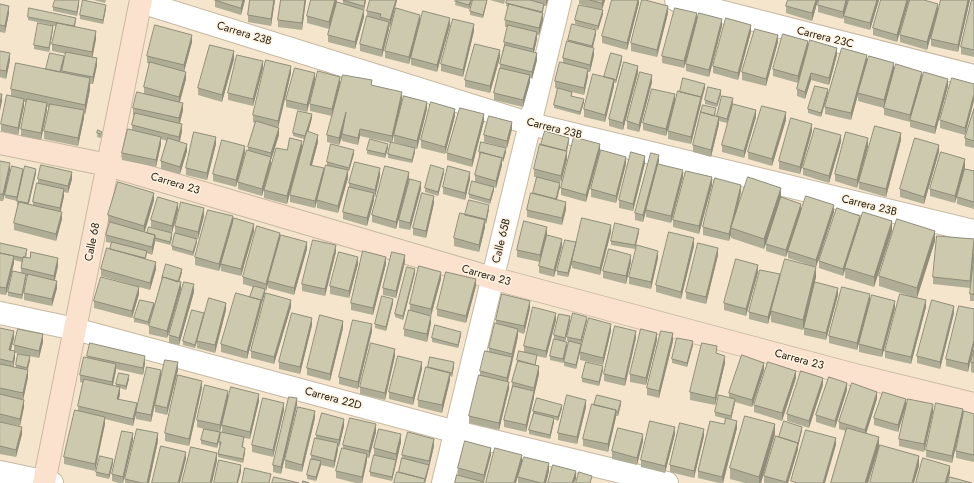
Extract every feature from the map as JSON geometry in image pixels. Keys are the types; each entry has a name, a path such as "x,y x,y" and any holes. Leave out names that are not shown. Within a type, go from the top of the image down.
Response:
{"street":[{"name":"Calle 65B","path":"443,483 560,0"},
{"name":"Carrera 23C","path":"676,0 974,76"},
{"name":"Carrera 23B","path":"141,1 531,124 974,231"},
{"name":"Calle 68","path":"47,482 75,329 141,1"},
{"name":"Carrera 23","path":"0,143 108,165 492,278 852,374 974,404"},
{"name":"Carrera 22D","path":"0,313 75,329 456,432 667,483"},
{"path":"0,472 47,482"}],"building":[{"path":"55,0 79,0 77,12 53,7"},
{"path":"83,0 106,5 103,20 80,15"},
{"path":"215,0 243,0 241,8"},
{"path":"250,0 274,0 271,19 248,15"},
{"path":"281,0 305,0 302,23 278,20"},
{"path":"311,0 335,0 329,22 307,16"},
{"path":"343,0 365,0 364,6"},
{"path":"370,0 396,0 390,20 380,17 381,14 367,11"},
{"path":"471,0 469,5 455,1"},
{"path":"473,0 487,0 483,15 470,11"},
{"path":"507,0 530,0 544,4 542,12 506,3"},
{"path":"590,0 603,0 602,3"},
{"path":"612,0 638,0 627,43 602,36"},
{"path":"642,0 668,6 657,50 631,43"},
{"path":"788,0 816,0 812,13 786,6"},
{"path":"819,0 846,0 843,12 818,5"},
{"path":"849,0 877,0 870,23 844,16"},
{"path":"881,0 907,0 897,35 873,28"},
{"path":"910,0 924,0 938,4 927,42 900,35"},
{"path":"941,0 968,0 958,45 931,39"},
{"path":"972,0 974,0 974,50 961,47"},
{"path":"337,2 364,10 355,42 328,35"},
{"path":"0,4 9,6 5,26 0,25"},
{"path":"509,4 543,13 539,28 505,20"},
{"path":"579,5 603,10 598,26 575,20"},
{"path":"29,8 76,18 74,26 28,17"},
{"path":"396,8 420,15 409,57 385,51"},
{"path":"675,8 697,13 684,61 662,56"},
{"path":"423,11 450,18 437,65 411,58"},
{"path":"699,13 722,19 709,70 686,64"},
{"path":"367,16 389,22 382,50 360,44"},
{"path":"726,18 751,25 738,73 713,66"},
{"path":"453,19 474,24 463,70 441,64"},
{"path":"38,23 53,26 49,48 34,45"},
{"path":"57,23 96,31 92,52 52,44"},
{"path":"572,24 596,30 592,46 568,40"},
{"path":"155,25 192,35 184,65 147,56"},
{"path":"508,25 537,32 533,49 504,42"},
{"path":"755,29 778,35 766,79 742,72"},
{"path":"783,34 808,41 798,76 773,69"},
{"path":"810,40 837,48 829,78 811,73 805,92 797,89"},
{"path":"567,41 594,48 590,65 563,58"},
{"path":"475,44 500,50 490,86 465,80"},
{"path":"210,45 234,51 222,95 198,88"},
{"path":"505,45 537,53 532,72 500,64"},
{"path":"842,48 867,55 851,113 825,107"},
{"path":"0,51 10,53 6,71 0,70"},
{"path":"66,52 97,58 93,77 62,71"},
{"path":"50,53 64,56 60,72 46,69"},
{"path":"611,53 622,56 616,80 604,77"},
{"path":"237,55 263,61 253,99 228,93"},
{"path":"869,56 894,63 884,100 858,93"},
{"path":"266,60 291,66 278,121 253,115"},
{"path":"150,62 186,72 179,97 144,87"},
{"path":"560,62 588,69 584,88 555,81"},
{"path":"624,62 638,66 623,123 609,119"},
{"path":"16,63 90,78 85,105 11,89"},
{"path":"896,64 922,72 910,115 884,108"},
{"path":"295,68 315,73 307,105 286,100"},
{"path":"500,68 530,75 523,100 494,93"},
{"path":"318,71 340,77 332,109 310,104"},
{"path":"640,72 652,75 639,125 627,121"},
{"path":"924,72 948,79 935,127 910,120"},
{"path":"593,74 614,79 605,115 584,109"},
{"path":"343,75 372,80 371,85 402,92 392,136 360,129 358,138 342,134 346,112 339,138 327,135"},
{"path":"683,78 705,84 701,97 680,92"},
{"path":"952,78 974,84 974,94 965,128 940,120"},
{"path":"815,86 828,89 821,113 808,109"},
{"path":"708,87 721,90 717,104 705,100"},
{"path":"558,88 572,92 571,96 584,99 580,112 554,105"},
{"path":"652,89 675,94 666,129 643,123"},
{"path":"678,91 701,97 691,137 668,131"},
{"path":"137,92 183,103 179,118 133,108"},
{"path":"7,95 24,99 18,128 1,124"},
{"path":"404,96 427,102 417,141 394,135"},
{"path":"722,96 733,98 727,119 717,116"},
{"path":"27,99 47,103 41,133 21,129"},
{"path":"431,102 455,109 445,147 421,140"},
{"path":"50,104 84,110 78,138 44,131"},
{"path":"733,104 756,110 744,151 722,145"},
{"path":"703,105 716,108 714,116 701,112"},
{"path":"762,106 786,112 772,159 748,152"},
{"path":"460,108 484,114 472,160 447,153"},
{"path":"974,109 974,141 965,138"},
{"path":"298,111 312,114 305,136 293,133"},
{"path":"701,112 719,117 711,150 693,145"},
{"path":"135,113 182,124 179,137 132,125"},
{"path":"489,116 512,122 507,141 484,135"},
{"path":"791,118 812,124 800,167 779,161"},
{"path":"256,121 279,128 271,153 248,147"},
{"path":"875,126 901,133 886,189 859,182"},
{"path":"815,128 841,135 829,176 803,168"},
{"path":"128,129 161,137 156,160 122,153"},
{"path":"98,130 102,132 101,134 97,133"},
{"path":"307,131 318,135 310,165 324,168 315,201 290,195"},
{"path":"545,131 569,138 566,151 541,145"},
{"path":"194,132 216,137 207,173 186,168"},
{"path":"846,132 868,138 857,180 835,174"},
{"path":"574,137 600,144 586,195 561,188"},
{"path":"168,138 187,144 180,167 161,161"},
{"path":"290,138 302,141 287,196 264,190 276,148 287,150"},
{"path":"915,138 939,145 924,197 900,189"},
{"path":"370,139 388,144 385,154 367,150"},
{"path":"222,140 245,146 236,180 213,174"},
{"path":"391,142 415,148 412,160 388,154"},
{"path":"481,142 506,148 503,158 479,152"},
{"path":"331,144 354,150 349,168 327,162"},
{"path":"540,144 567,151 561,176 534,169"},
{"path":"247,150 271,157 262,189 238,182"},
{"path":"601,150 626,157 616,196 591,189"},
{"path":"481,152 502,158 496,181 475,175"},
{"path":"631,152 645,156 633,204 619,200"},
{"path":"941,152 965,159 955,196 930,189"},
{"path":"651,153 659,155 643,215 635,213"},
{"path":"0,161 10,163 3,194 0,194"},
{"path":"355,162 380,168 375,190 349,183"},
{"path":"658,164 683,170 671,216 646,210"},
{"path":"41,165 72,172 68,186 38,179"},
{"path":"326,165 348,170 338,206 317,200"},
{"path":"431,165 444,169 438,192 425,188"},
{"path":"12,166 23,169 17,197 5,195"},
{"path":"25,166 36,169 28,203 17,201"},
{"path":"385,166 409,172 396,222 372,215"},
{"path":"448,166 470,172 465,193 443,187"},
{"path":"965,169 974,171 974,202 957,197"},
{"path":"686,171 712,177 699,226 673,220"},
{"path":"537,177 560,183 556,199 533,193"},
{"path":"748,177 781,188 764,239 731,228"},
{"path":"715,178 741,185 729,234 703,227"},
{"path":"410,179 421,182 410,223 399,220"},
{"path":"472,181 494,187 490,200 469,194"},
{"path":"118,182 154,193 144,226 108,215"},
{"path":"37,183 64,189 60,208 33,202"},
{"path":"349,187 374,193 367,218 343,212"},
{"path":"422,193 434,196 426,231 413,228"},
{"path":"531,193 566,202 562,218 527,210"},
{"path":"806,196 834,205 816,260 788,251"},
{"path":"158,197 178,203 172,226 151,220"},
{"path":"781,197 801,204 786,250 766,244"},
{"path":"469,200 489,205 486,220 465,215"},
{"path":"19,202 62,212 56,234 14,223"},
{"path":"181,202 204,208 198,232 175,226"},
{"path":"837,208 860,216 843,269 819,261"},
{"path":"208,210 233,216 219,264 195,257"},
{"path":"863,212 892,221 874,277 845,268"},
{"path":"460,213 485,219 479,245 454,238"},
{"path":"234,218 254,224 241,269 221,264"},
{"path":"582,218 611,225 600,268 572,261"},
{"path":"897,219 935,231 917,288 879,276"},
{"path":"524,221 547,227 540,255 517,250"},
{"path":"110,222 155,235 152,247 106,235"},
{"path":"615,223 639,229 635,245 611,241"},
{"path":"257,226 280,233 266,284 243,277"},
{"path":"149,227 172,233 170,242 155,238 155,235 147,233"},
{"path":"669,232 694,238 681,292 656,285"},
{"path":"175,233 197,239 193,252 172,246"},
{"path":"281,235 307,242 294,288 268,281"},
{"path":"547,235 562,239 554,270 539,266"},
{"path":"937,236 974,239 970,281 933,277"},
{"path":"313,240 336,245 325,289 302,284"},
{"path":"565,240 576,242 568,273 557,271"},
{"path":"112,242 147,251 145,258 110,249"},
{"path":"0,243 27,249 25,257 23,258 0,253"},
{"path":"698,243 718,248 706,297 686,292"},
{"path":"637,245 658,251 651,282 629,277"},
{"path":"107,248 156,262 150,283 101,269"},
{"path":"609,249 631,255 626,276 603,271"},
{"path":"363,251 386,257 373,308 351,303"},
{"path":"31,252 58,258 54,276 21,268 23,257 30,258"},
{"path":"339,252 358,257 349,291 330,286"},
{"path":"392,252 405,255 396,291 383,288"},
{"path":"0,253 14,256 6,288 0,287"},
{"path":"974,254 974,294 970,294"},
{"path":"736,259 758,265 746,309 724,303"},
{"path":"785,259 816,267 803,320 771,311"},
{"path":"166,264 182,269 178,282 163,277 162,278"},
{"path":"419,266 441,272 431,309 410,304"},
{"path":"407,267 415,269 403,316 395,314"},
{"path":"760,270 780,274 768,317 749,312"},
{"path":"13,271 26,274 22,295 8,292"},
{"path":"446,272 476,279 466,316 437,309"},
{"path":"28,274 57,281 52,299 24,293"},
{"path":"101,277 139,287 132,311 94,301"},
{"path":"163,277 181,282 167,331 149,326"},
{"path":"184,282 194,284 179,338 169,335"},
{"path":"815,282 838,288 826,333 804,328"},
{"path":"254,286 265,289 261,302 261,300 250,297"},
{"path":"842,287 870,294 857,343 829,336"},
{"path":"236,293 261,300 247,352 221,344"},
{"path":"266,293 291,300 274,357 251,351"},
{"path":"502,294 530,301 524,326 496,320"},
{"path":"900,294 926,300 911,357 885,351"},
{"path":"872,295 895,301 882,350 859,344"},
{"path":"382,296 393,299 386,327 375,324"},
{"path":"209,298 226,303 215,345 197,341"},
{"path":"140,300 154,303 148,322 134,318"},
{"path":"932,300 954,306 940,362 917,356"},
{"path":"959,306 974,309 974,340 968,364 946,359"},
{"path":"533,307 556,313 546,351 524,346"},
{"path":"192,310 204,313 195,345 183,341"},
{"path":"409,310 431,316 427,334 404,329"},
{"path":"292,313 312,318 300,367 279,362"},
{"path":"573,313 587,317 581,340 567,337"},
{"path":"559,314 570,316 565,338 554,335"},
{"path":"320,315 343,321 330,374 307,368"},
{"path":"589,318 611,324 603,358 580,352"},
{"path":"353,320 372,324 358,382 339,377"},
{"path":"495,323 518,329 512,354 489,348"},
{"path":"435,325 461,332 458,345 432,338"},
{"path":"615,326 636,331 625,379 604,374"},
{"path":"0,328 14,331 9,350 15,351 13,362 0,359"},
{"path":"18,329 43,334 39,351 14,345"},
{"path":"641,329 657,333 646,378 630,374"},
{"path":"661,331 673,333 659,391 647,388"},
{"path":"677,338 693,341 687,363 672,359"},
{"path":"554,339 567,342 563,359 550,356"},
{"path":"569,341 581,344 576,365 564,362"},
{"path":"90,343 145,356 143,368 87,356"},
{"path":"371,343 395,349 385,393 360,387"},
{"path":"702,343 717,346 716,353 725,356 715,398 690,392"},
{"path":"974,350 974,363 971,362"},
{"path":"485,351 512,357 507,378 480,371"},
{"path":"519,351 537,355 535,365 517,360"},
{"path":"18,354 30,356 27,368 16,365"},
{"path":"742,355 764,363 752,400 729,393"},
{"path":"398,356 422,362 413,398 389,392"},
{"path":"84,357 116,364 112,382 80,375"},
{"path":"430,357 454,362 452,373 428,367"},
{"path":"165,360 178,362 167,408 155,405"},
{"path":"518,361 539,366 534,388 512,382"},
{"path":"586,362 603,366 599,382 582,378"},
{"path":"768,362 796,371 782,413 754,405"},
{"path":"0,364 28,370 23,393 0,388"},
{"path":"147,367 161,370 151,415 136,412"},
{"path":"426,367 450,373 442,405 418,400"},
{"path":"801,371 823,378 809,421 787,414"},
{"path":"119,373 129,375 126,386 116,384"},
{"path":"178,375 202,381 189,439 165,433"},
{"path":"479,375 509,382 499,423 469,416"},
{"path":"829,377 847,383 835,421 816,415"},
{"path":"84,379 120,387 117,399 137,403 133,419 78,406"},
{"path":"852,383 877,392 865,430 839,422"},
{"path":"205,385 228,391 220,425 197,420"},
{"path":"513,386 534,391 526,425 504,420"},
{"path":"231,387 259,394 250,432 222,425"},
{"path":"883,392 906,399 898,425 874,418"},
{"path":"0,394 24,400 20,419 0,414"},
{"path":"567,395 586,400 577,437 558,433"},
{"path":"597,395 621,401 618,412 616,412 616,410 594,405"},
{"path":"719,395 735,399 731,416 715,412"},
{"path":"289,397 297,398 281,467 273,465"},
{"path":"263,398 284,403 273,450 252,445"},
{"path":"537,398 562,405 558,417 533,411"},
{"path":"908,399 933,404 924,444 899,439"},
{"path":"936,403 963,409 952,456 926,450"},
{"path":"592,404 616,410 608,444 583,439"},
{"path":"298,407 315,411 302,465 285,460"},
{"path":"75,410 105,417 95,464 64,457"},
{"path":"964,411 974,414 974,455 956,451"},
{"path":"322,413 344,419 339,440 316,435"},
{"path":"534,413 554,418 550,435 529,430"},
{"path":"745,416 775,424 759,477 730,468"},
{"path":"350,418 376,424 369,451 343,445"},
{"path":"726,418 737,421 722,477 698,471 710,421 724,424"},
{"path":"650,421 675,427 665,466 641,460"},
{"path":"784,421 802,427 798,444 779,437"},
{"path":"0,422 22,427 16,450 0,446"},
{"path":"680,423 704,429 694,471 670,465"},
{"path":"618,428 643,434 637,458 612,451"},
{"path":"847,428 879,437 865,483 831,483"},
{"path":"137,429 158,433 147,483 125,479"},
{"path":"204,429 220,432 217,444 201,440"},
{"path":"379,429 401,434 396,454 374,448"},
{"path":"806,430 836,438 823,483 797,483 791,481"},
{"path":"122,431 133,433 123,477 112,474"},
{"path":"221,432 244,437 242,447 245,448 243,459 218,454 221,442 219,442"},
{"path":"408,432 434,439 429,461 402,455"},
{"path":"776,436 798,443 786,482 764,476"},
{"path":"315,438 338,443 334,461 311,455"},
{"path":"465,441 491,448 484,475 458,468"},
{"path":"880,445 919,456 912,483 870,483"},
{"path":"161,446 186,452 178,483 152,483"},
{"path":"191,447 217,453 210,483 182,483"},
{"path":"342,448 367,454 362,477 336,471"},
{"path":"495,448 522,455 514,483 486,483"},
{"path":"374,455 396,460 392,477 370,472"},
{"path":"100,456 113,459 109,475 96,472"},
{"path":"524,457 549,463 544,483 518,477"},
{"path":"402,458 429,465 425,479 399,472"},
{"path":"923,458 950,466 945,483 916,483"},
{"path":"311,459 321,461 316,477 307,475"},
{"path":"219,460 241,465 237,483 214,483"},
{"path":"553,465 576,471 572,483 548,483"},
{"path":"245,468 271,474 269,483 242,483"},
{"path":"397,472 425,479 424,483 394,483"},
{"path":"579,472 592,476 590,483 576,483"},
{"path":"457,475 484,482 455,483"},
{"path":"274,477 299,483 272,483"},
{"path":"950,477 972,483 948,483"}]}
